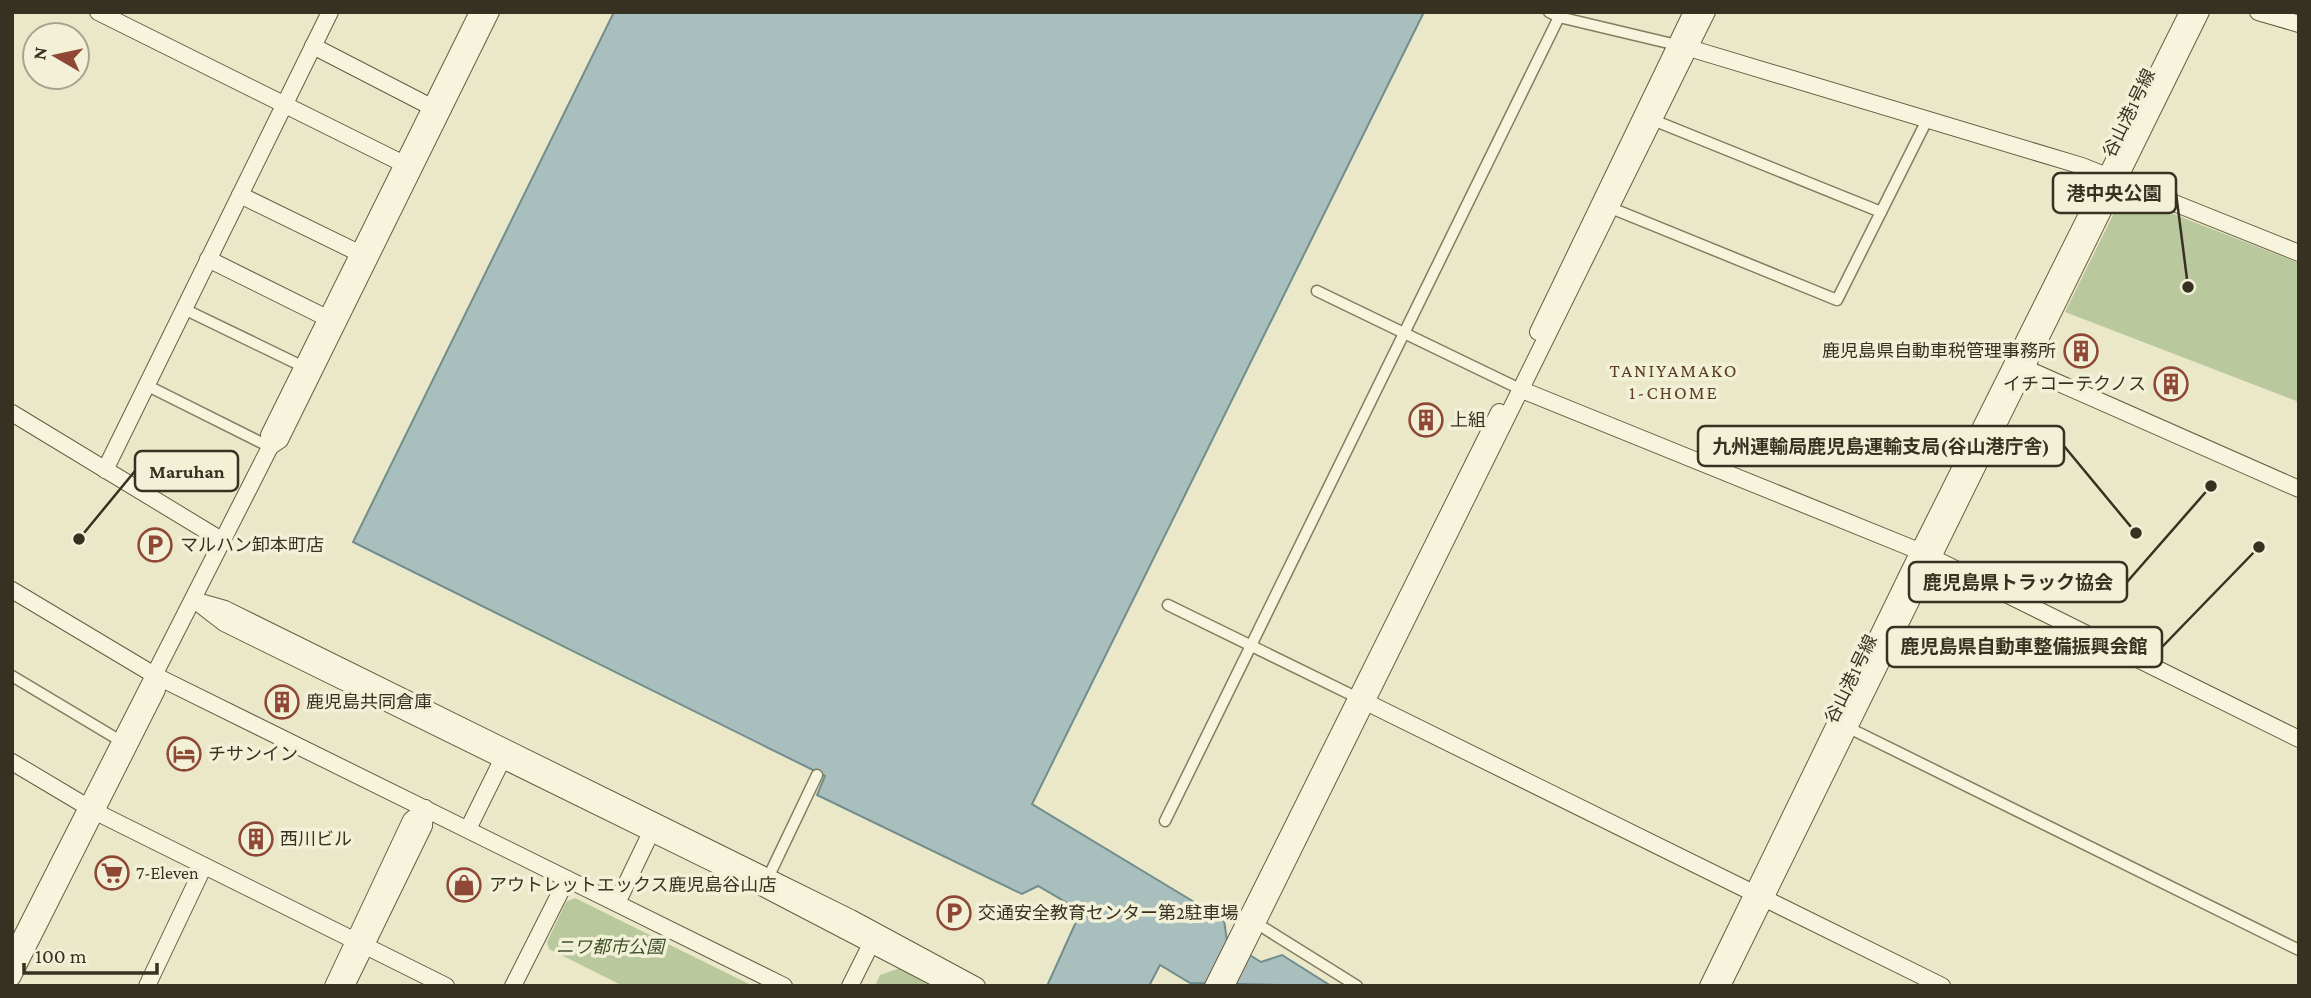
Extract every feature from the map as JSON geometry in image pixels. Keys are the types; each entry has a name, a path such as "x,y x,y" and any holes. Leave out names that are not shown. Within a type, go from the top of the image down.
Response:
{"street":[{"path":"98,12 408,166"},
{"path":"105,470 330,12"},
{"path":"436,110 478,12"},
{"path":"12,978 91,809 119,740 147,685 156,676 270,447 280,440 308,369 332,320 436,110 491,12"},
{"path":"1517,388 1611,208 1653,120 1683,46 1692,12"},
{"path":"1213,986 1244,936 1362,700 1683,46 1707,12"},
{"name":"谷山港1号線","path":"1709,986 1843,725 2112,178 2188,12"},
{"name":"谷山港1号線","path":"2112,178 2201,12"},
{"path":"2258,12 2299,24"},
{"path":"1165,821 1554,15 1683,46 2112,178 2299,253"},
{"path":"313,46 436,110"},
{"path":"1653,120 1881,212"},
{"path":"1611,208 1838,300 1927,120"},
{"path":"240,195 364,256"},
{"path":"208,259 332,320"},
{"path":"1317,291 1517,388 1926,554 2299,739"},
{"path":"184,309 308,369"},
{"path":"2019,366 2299,489"},
{"path":"146,385 270,447"},
{"path":"12,413 223,541"},
{"path":"12,590 156,676 784,986"},
{"path":"193,600 224,623 505,754 878,941 977,986"},
{"path":"1168,605 1942,986"},
{"path":"12,676 119,740"},
{"path":"12,955 157,690 156,676"},
{"path":"1226,986 1244,936 1256,923 1362,700"},
{"path":"1843,725 2299,950"},
{"path":"468,829 505,754"},
{"path":"12,762 91,809 446,986"},
{"path":"766,883 817,775"},
{"path":"346,986 411,820 425,808"},
{"path":"617,903 653,828"},
{"path":"147,986 148,977 204,866"},
{"path":"513,986 566,879"},
{"name":"谷山港1号線","path":"1722,986 1758,895"},
{"path":"1256,923 1357,986"},
{"path":"850,986 878,941"},
{"path":"861,986 878,941"},
{"path":"878,941 951,986"},
{"path":"333,986 361,944"}],"green space":[{"path":"2135,199 2299,263 2299,402 2065,312 2118,205"},
{"name":"ニワ都市公園","path":"575,898 753,986 623,986 549,949 547,942 566,902"},
{"path":"900,968 930,986 875,986 880,975"}],"water":[{"path":"614,12 1424,12 1032,804 1224,920 1227,941 1261,962 1282,955 1331,986 1190,983 1160,965 1149,986 1047,986 1081,911 1038,886 1022,894 817,795 825,776 353,542"}],"place":[{"name":"港中央公園","path":"2188,287"},
{"name":"鹿児島県自動車税管理事務所","path":"2081,351"},
{"name":"イチコーテクノス","path":"2171,384"},
{"name":"上組","path":"1426,420"},
{"name":"鹿児島県トラック協会","path":"2211,486"},
{"name":"九州運輸局鹿児島運輸支局(谷山港庁舎)","path":"2136,533"},
{"name":"Maruhan","path":"79,539"},
{"name":"マルハン卸本町店","path":"155,545"},
{"name":"鹿児島県自動車整備振興会館","path":"2259,547"},
{"name":"鹿児島共同倉庫","path":"282,702"},
{"name":"チサンイン","path":"184,754"},
{"name":"西川ビル","path":"256,839"},
{"name":"7-Eleven","path":"112,873"},
{"name":"アウトレットエックス鹿児島谷山店","path":"464,885"},
{"name":"交通安全教育センター第2駐車場","path":"954,913"}],"district":[{"name":"TANIYAMAKO 1-CHOME","path":"1674,381"}]}
